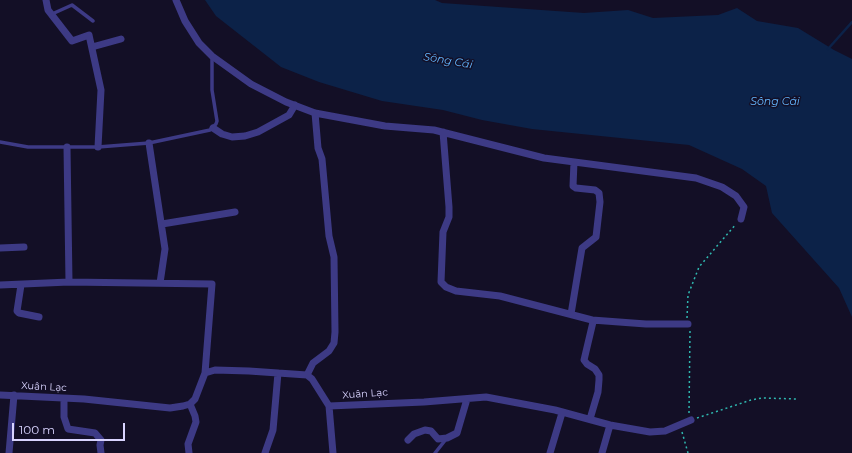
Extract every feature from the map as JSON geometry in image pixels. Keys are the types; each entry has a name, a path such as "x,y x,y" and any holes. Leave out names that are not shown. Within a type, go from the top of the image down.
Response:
{"street":[{"path":"46,0 48,10 72,41 89,35 102,90 98,147"},
{"path":"176,0 185,21 199,43 212,56 251,84 314,113 385,126 443,132 544,158 669,173 709,182 731,192 741,202 744,207 740,219"},
{"path":"92,47 122,39"},
{"path":"214,128 222,134 232,137 251,134 273,125 289,115 295,105"},
{"path":"205,373 214,370 307,375 314,363 330,351 334,343 334,257 329,236 322,159 318,148 314,113"},
{"path":"443,132 449,207 442,240 441,279 443,285 456,291 500,296 592,320 646,324 688,324"},
{"path":"149,143 165,249 160,283"},
{"path":"67,146 69,282"},
{"path":"571,314 582,248 594,238 596,234 600,202 598,193 595,190 576,188 574,186 574,162"},
{"path":"162,224 235,212"},
{"path":"0,248 24,247"},
{"path":"0,285 69,282 212,284 205,373 195,399 190,404 196,422 188,444 189,453"},
{"path":"21,285 17,311 19,313 39,317"},
{"path":"590,420 598,392 599,380 599,375 595,369 584,360 594,322 592,320"},
{"path":"265,453 273,430 278,373"},
{"name":"Xuân Lạc","path":"307,375 312,379 329,406 493,397 610,425 656,433 691,420"},
{"name":"Xuân Lạc","path":"0,395 117,401 170,408 190,404"},
{"path":"9,453 14,395"},
{"path":"64,399 64,417 68,429 72,431 86,430 95,433 101,440 100,445 102,453"},
{"path":"408,440 414,434 425,430 431,431 438,439 447,438 457,433 466,399"},
{"path":"329,406 333,453"},
{"path":"550,453 562,413"},
{"path":"602,453 610,425"}],"lane":[{"path":"52,14 72,5 93,21"},
{"path":"0,142 28,147 98,147 149,143 189,136 214,128 217,121 212,90 212,56"},
{"path":"435,453 447,438"}],"path":[{"path":"740,219 699,267 688,295 686,316 690,355 689,413 691,420 751,400 762,398 798,399"},
{"path":"680,425 688,453"}],"water":[{"name":"Sông Cái","path":"205,0 435,0 442,3 584,13 628,10 653,18 718,15 737,8 757,21 798,28 852,59 852,317 839,288 772,213 766,186 742,169 689,145 532,129 482,120 443,110 382,101 319,82 281,67 216,16"}],"waterway":[{"path":"828,49 852,22"}]}
